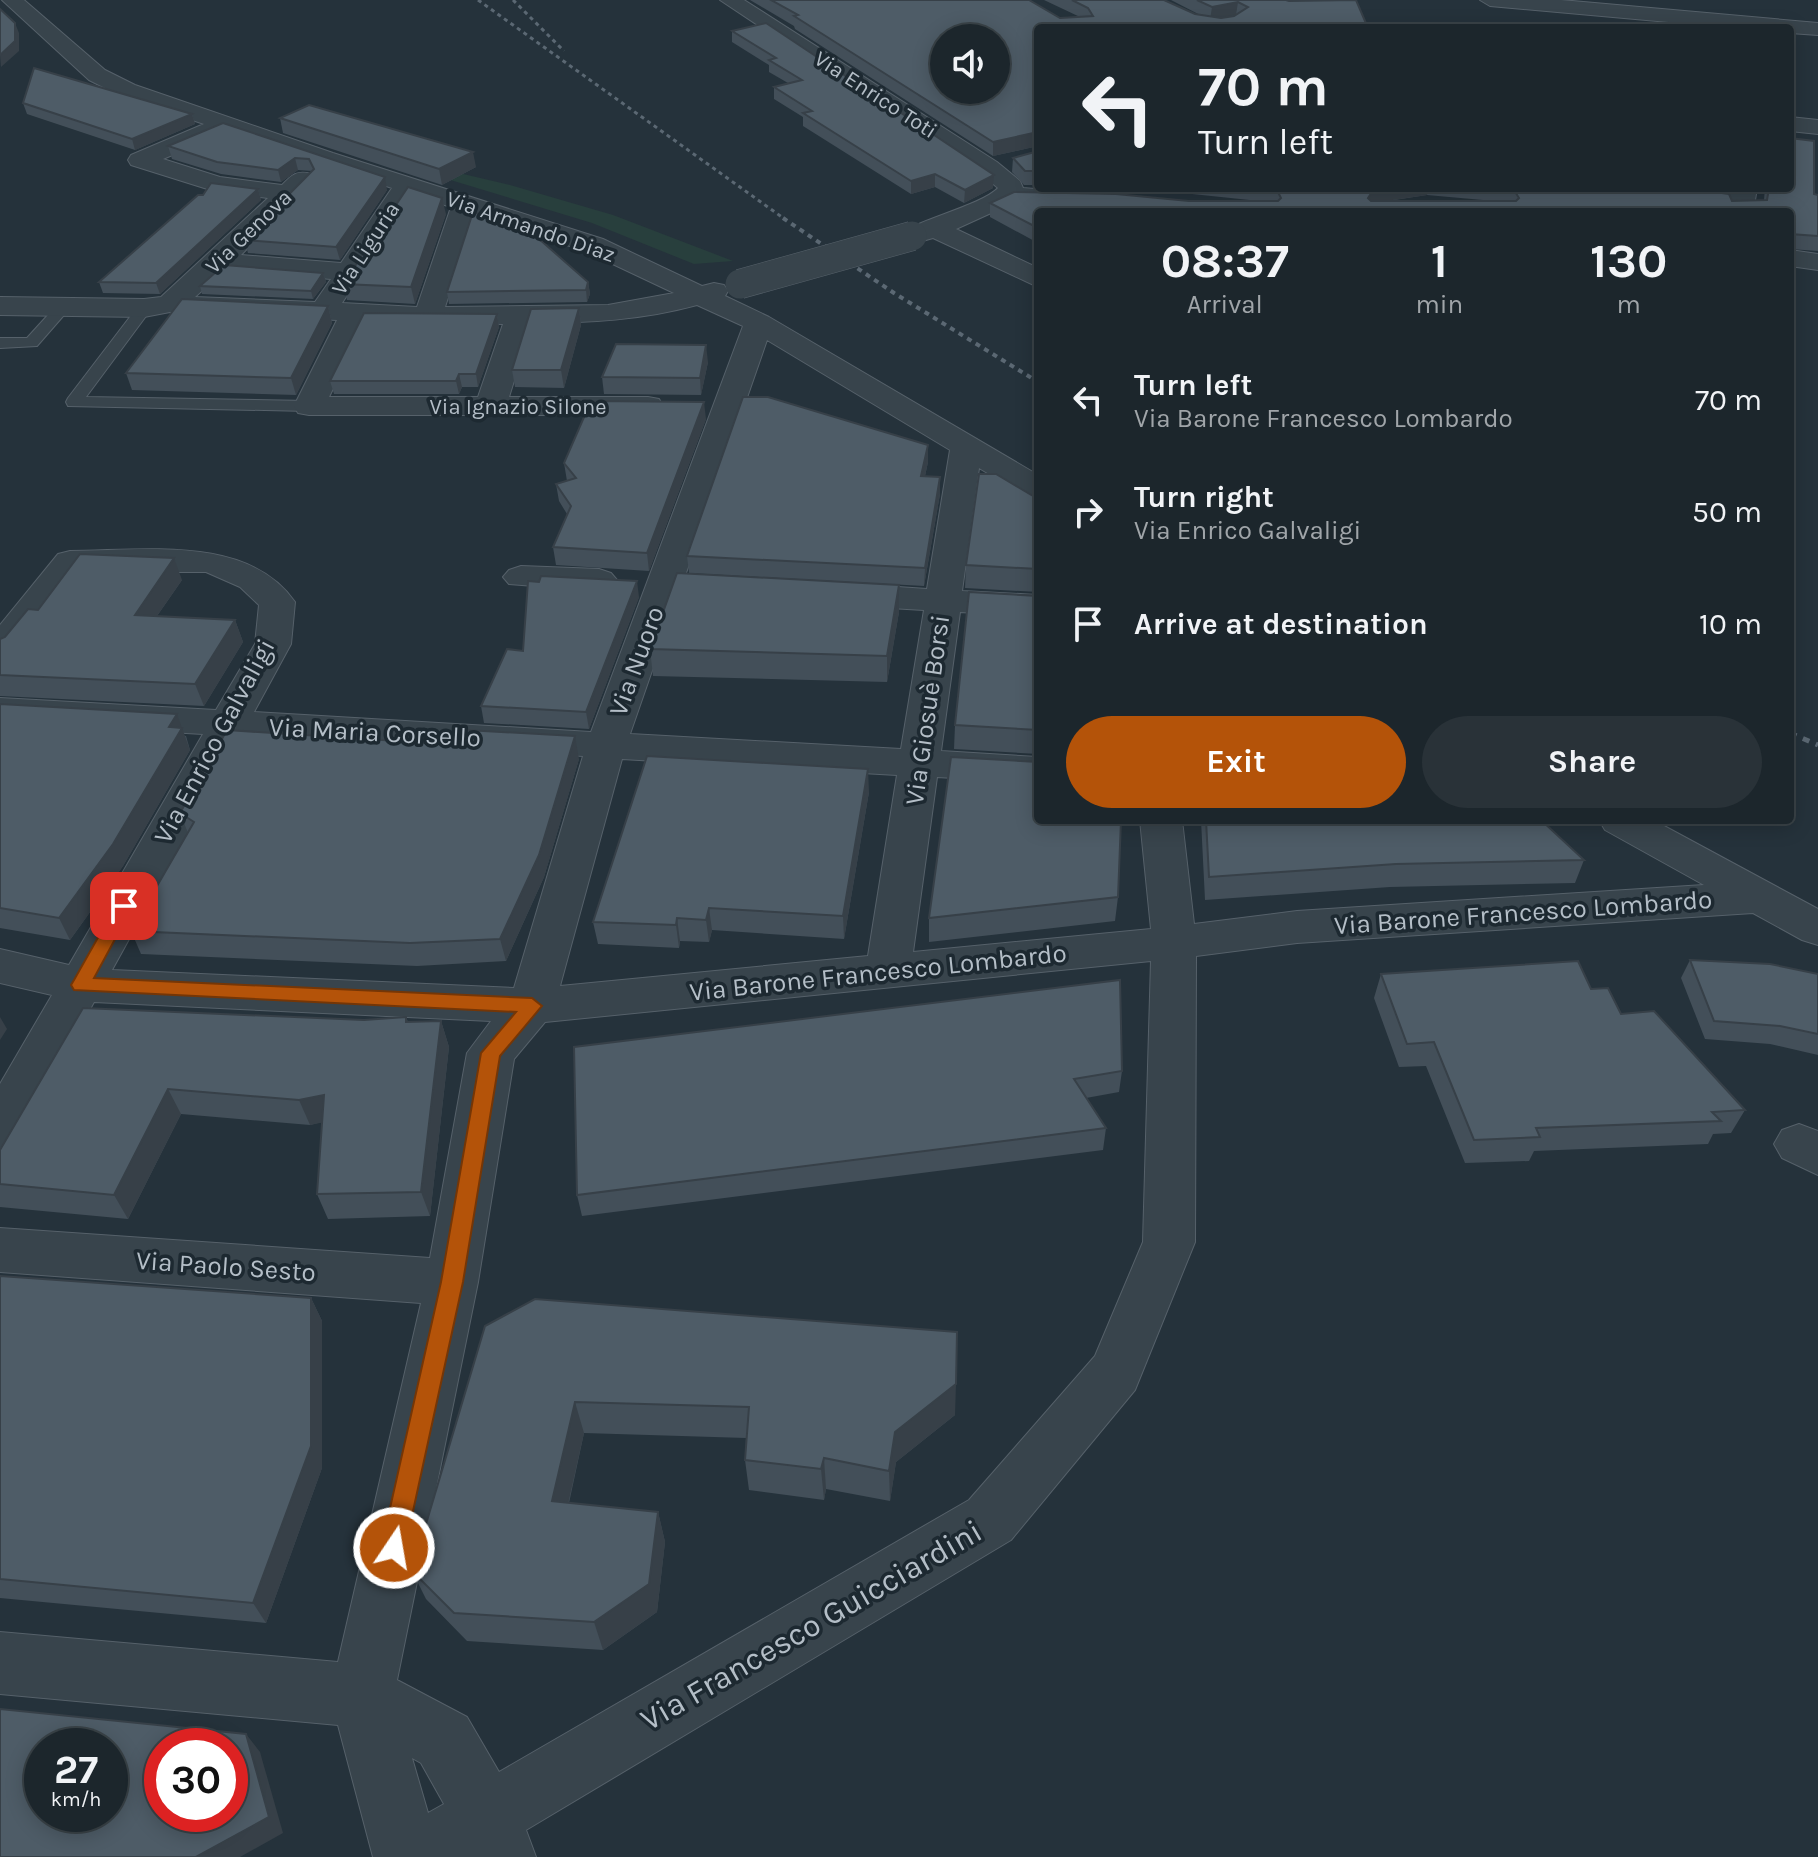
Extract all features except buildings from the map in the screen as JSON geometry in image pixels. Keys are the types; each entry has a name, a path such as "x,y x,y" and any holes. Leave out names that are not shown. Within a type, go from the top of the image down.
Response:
{"street":[{"name":"Via Armando Diaz","path":"12,0 97,75 127,90 324,158 594,245 759,323 1034,487"},
{"name":"Via Enrico Toti","path":"730,0 780,21 988,167 1011,186 1009,195"},
{"path":"1490,0 1761,24"},
{"path":"1794,27 1818,29"},
{"path":"12,33 48,32"},
{"path":"225,124 140,160 217,184 288,193"},
{"path":"1794,124 1818,127"},
{"name":"Via Genova","path":"157,306 219,261 324,158"},
{"path":"988,167 1013,161"},
{"name":"Via Liguria","path":"323,311 407,184"},
{"path":"0,306 157,306 428,316 608,314 661,306 924,232 1009,195 1069,196"},
{"path":"428,316 466,202"},
{"path":"924,232 1034,277"},
{"path":"1794,259 1818,262"},
{"path":"219,261 349,272"},
{"path":"309,406 355,312"},
{"path":"491,405 521,314"},
{"name":"Via Nuoro","path":"532,1006 606,745 679,584 701,407 759,323"},
{"name":"Via Ignazio Silone","path":"309,406 701,407"},
{"name":"Via Giosuè Borsi","path":"888,971 966,448"},
{"name":"Via Enrico Galvaligi","path":"0,649 70,561 211,562 252,580 277,602 273,644 0,1128"},
{"path":"521,577 679,584"},
{"path":"804,592 1034,606"},
{"name":"Via Maria Corsello","path":"0,710 1034,770"},
{"name":"Via Francesco Guicciardini","path":"417,1857 495,1836 990,1520 1116,1372 1169,1242 1174,943 1161,824"},
{"path":"1627,824 1818,929"},
{"name":"Via Barone Francesco Lombardo","path":"0,966 81,985 532,1006 1174,943 1297,927 1757,897"},
{"path":"407,1857 362,1696 452,1282 491,1053 532,1006"},
{"name":"Via Paolo Sesto","path":"0,1250 452,1282"},
{"path":"0,1663 362,1696 444,1740 495,1836"}],"lane":[{"path":"157,306 74,402 309,406"},
{"path":"0,343 31,343 63,307"}],"green space":[{"path":"442,169 613,215 733,261 694,264 592,223 424,172"}],"railway":[{"path":"478,0 786,220"},
{"path":"513,0 564,51"},
{"path":"783,218 894,293 1034,380"},
{"path":"1794,735 1818,745"}],"route":[{"path":"124,906 81,985 532,1006 491,1053 452,1282 394,1548"}]}
